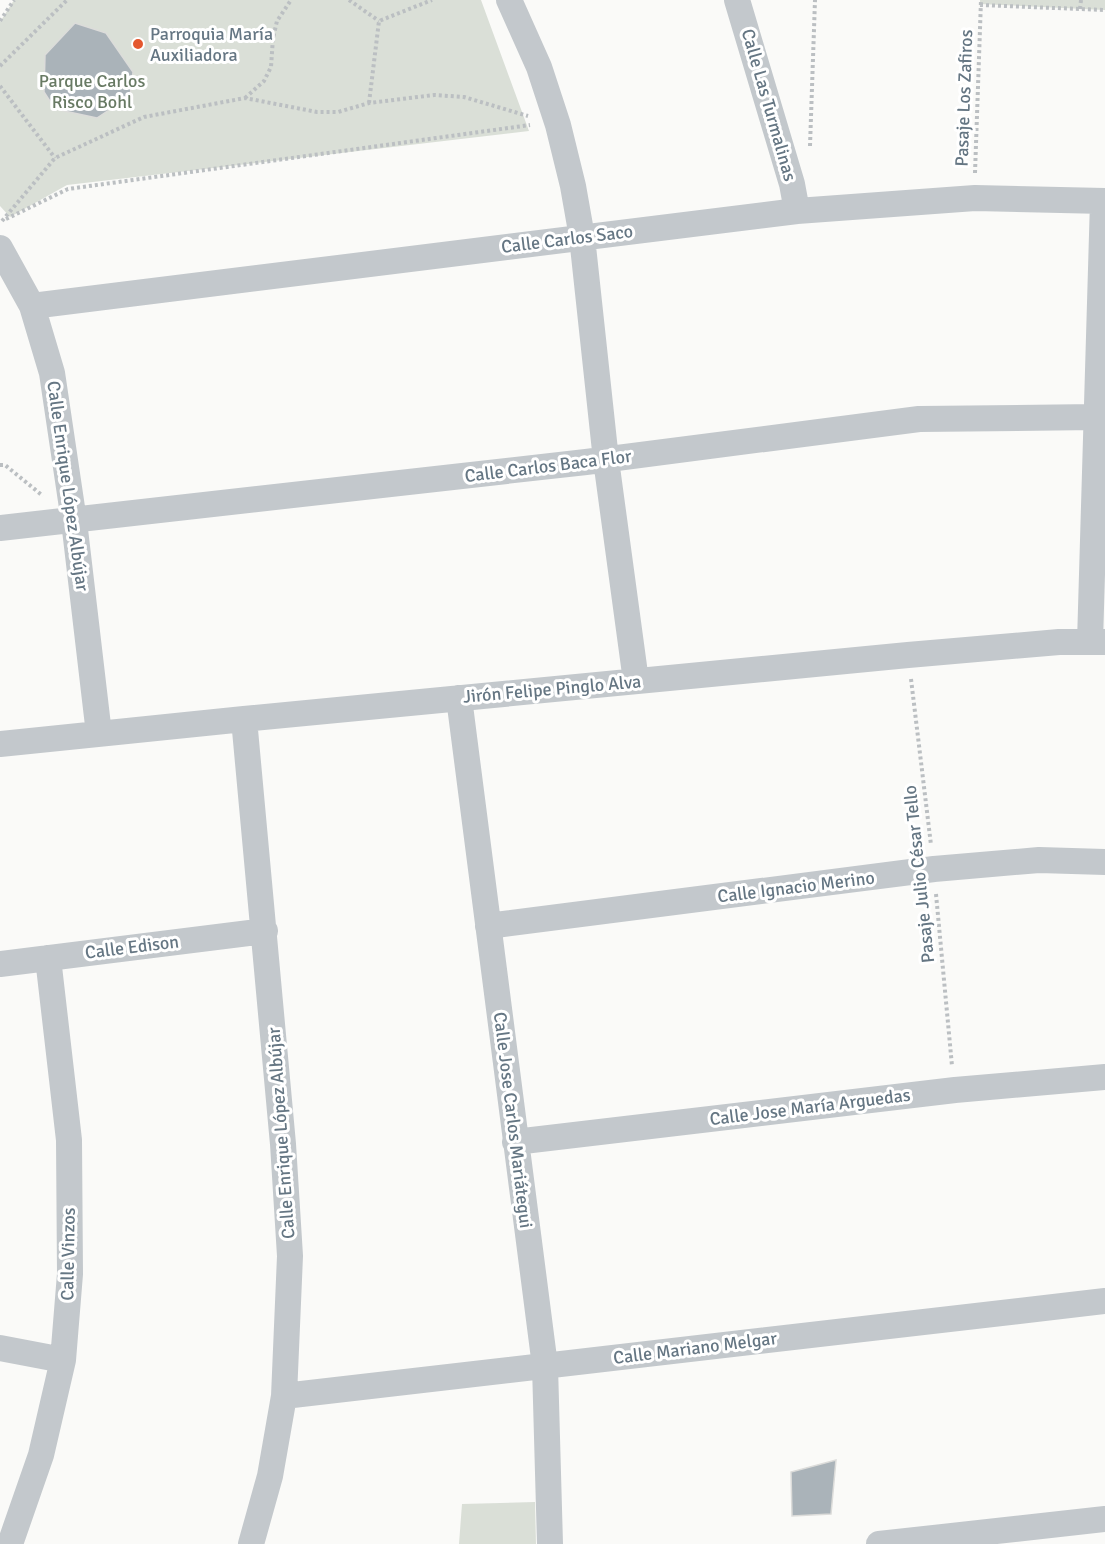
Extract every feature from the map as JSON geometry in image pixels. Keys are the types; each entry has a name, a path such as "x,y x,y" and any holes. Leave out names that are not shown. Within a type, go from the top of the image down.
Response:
{"street":[{"path":"509,0 539,67 558,125 573,186 582,237 606,460 636,681"},
{"name":"Calle Las Turmalinas","path":"737,0 792,184 797,211"},
{"name":"Calle Carlos Saco","path":"32,306 797,211 975,198 1104,201"},
{"path":"1098,642 1096,417 1104,201"},
{"name":"Calle Enrique López Albújar","path":"0,248 32,306 52,373 74,521 99,734"},
{"name":"Calle Carlos Baca Flor","path":"0,528 606,460 919,419 1096,417"},
{"name":"Jirón Felipe Pinglo Alva","path":"0,744 636,681 1059,642 1098,642"},
{"name":"Calle Jose Carlos Mariátegui","path":"459,698 514,1142 545,1366 550,1544"},
{"name":"Calle Enrique López Albújar","path":"244,719 265,931 290,1256 284,1396 270,1476 251,1544"},
{"name":"Calle Ignacio Merino","path":"488,926 934,869 1039,860 1105,862"},
{"name":"Calle Edison","path":"0,964 265,931"},
{"name":"Calle Vinzos","path":"10,1544 41,1455 63,1360 70,1274 69,1140 48,958"},
{"name":"Calle Jose María Arguedas","path":"514,1142 955,1090 1105,1077"},
{"name":"Calle Mariano Melgar","path":"284,1396 1105,1301"},
{"path":"0,1348 63,1360"},
{"path":"879,1544 970,1539 1105,1519"}],"path":[{"path":"0,21 14,0"},
{"path":"0,66 68,0"},
{"path":"245,98 264,81 271,67 277,21 291,0"},
{"path":"350,0 379,21"},
{"path":"379,21 432,0"},
{"path":"810,146 815,0"},
{"path":"1080,9 1081,0"},
{"path":"981,2 1105,10"},
{"name":"Pasaje Los Zafiros","path":"975,198 981,2"},
{"path":"369,103 379,21"},
{"path":"0,86 55,158"},
{"path":"1,222 55,158 144,117 245,98 317,112 338,112 369,103 434,95 464,97 558,125"},
{"path":"1,222 68,189 531,125"},
{"path":"0,465 5,465 74,521"},
{"name":"Pasaje Julio César Tello","path":"908,656 934,869 955,1090"}],"green space":[{"name":"Parque Carlos Risco Bohl","path":"14,0 481,0 529,131 67,185 10,217 0,206 0,22"},
{"path":"980,0 1105,0 1105,10 980,4"},
{"path":"535,1502 536,1544 459,1544 462,1504"}],"building":[{"path":"75,23 106,33 133,72 130,96 97,118 55,109 44,92 45,55"},
{"path":"836,1460 831,1514 792,1516 791,1472"}],"place":[{"name":"Parroquia María Auxiliadora","path":"138,44"}]}
